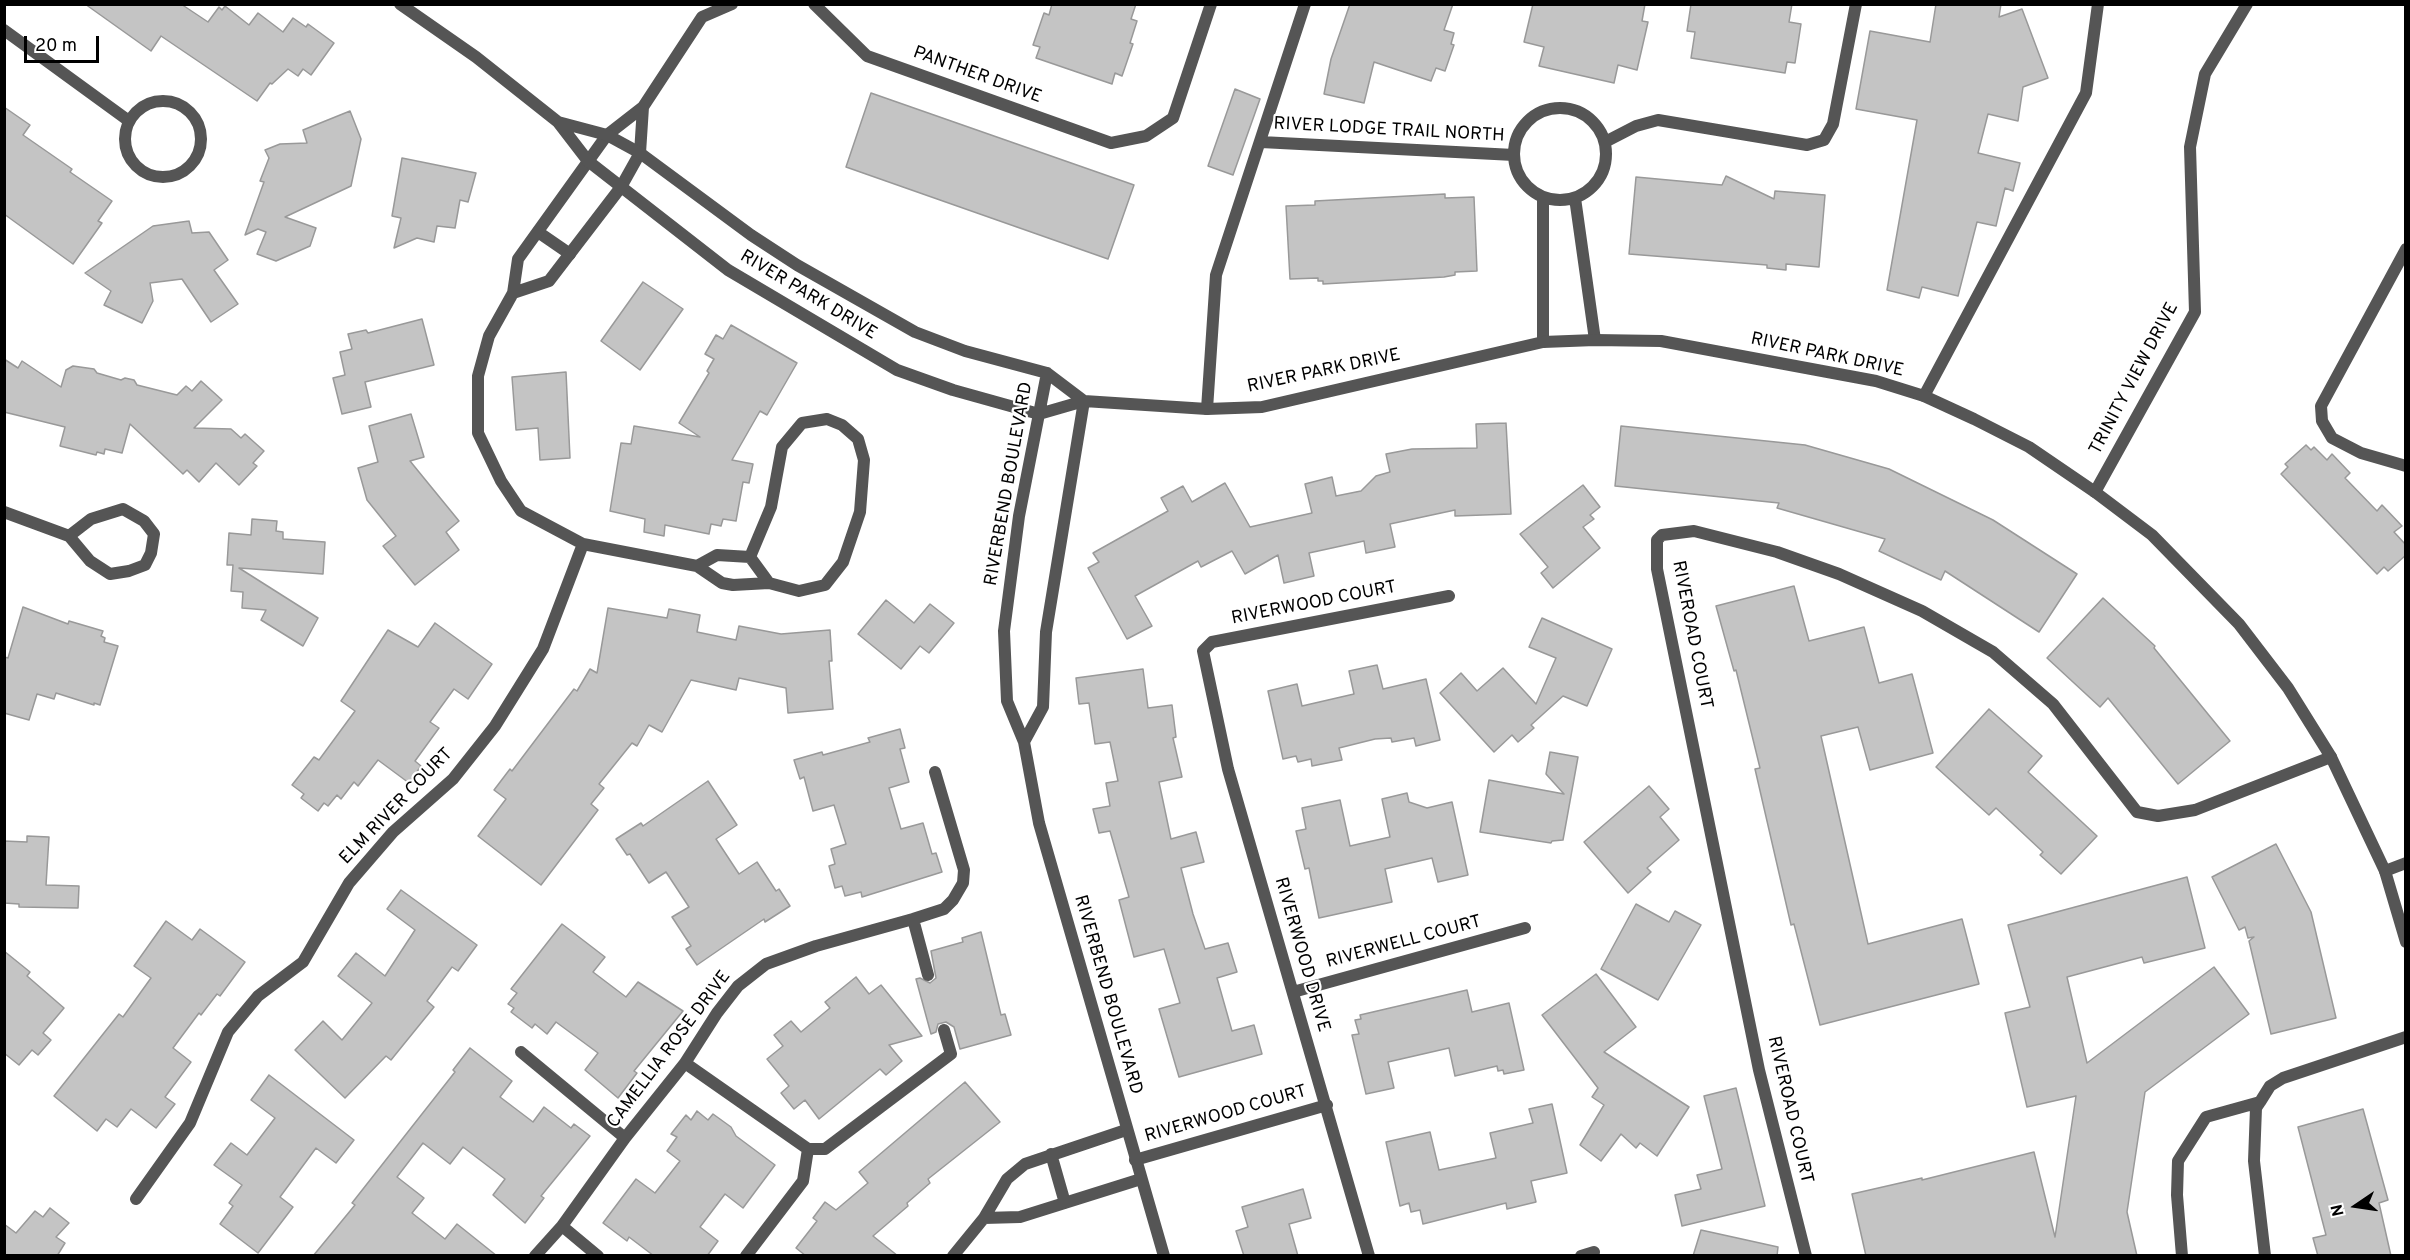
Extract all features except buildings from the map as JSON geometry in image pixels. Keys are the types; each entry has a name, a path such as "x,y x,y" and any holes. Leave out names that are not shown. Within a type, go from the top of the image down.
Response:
{"street":[{"name":"RIVER PARK DRIVE","path":"400,4 476,57 558,122 588,161 728,270 897,370 953,390 1039,414 1084,401 1207,409 1262,407 1543,342 1595,340 1661,341 1876,381 1924,396 2029,447 2095,492 2152,535 2211,593 2264,656 2331,758 2385,871 2406,942"},
{"path":"732,4 702,17 643,107 607,135 518,259 513,293 489,336 478,376 478,433 501,481 521,511 583,544 698,566 722,583 733,585 769,583 798,591 825,585 843,562 860,512 864,460 858,440 842,425 827,419 802,423 782,447 771,507 750,557"},
{"name":"PANTHER DRIVE","path":"814,4 867,56 1111,142 1146,136 1173,118 1211,4"},
{"name":"RIVER LODGE TRAIL NORTH","path":"1207,409 1216,275 1305,4"},
{"path":"1605,142 1636,126 1658,120 1807,145 1824,140 1833,124 1856,4"},
{"path":"1924,396 2086,93 2098,4"},
{"name":"TRINITY VIEW DRIVE","path":"2095,492 2195,312 2190,147 2205,74 2247,4"},
{"path":"4,30 129,121"},
{"path":"161,100 175,101 189,110 198,120 202,139 200,153 187,169 170,177 145,173 136,166 126,148 125,134 129,121 144,105 161,100"},
{"path":"513,293 549,281 621,187 640,153 643,107"},
{"path":"1551,108 1568,108 1584,114 1597,126 1605,142 1606,156 1601,176 1587,192 1575,198 1559,201 1543,198 1529,189 1519,176 1514,155 1515,143 1522,127 1535,115 1551,108"},
{"name":"RIVER PARK DRIVE","path":"558,122 607,135 640,153 760,241 915,332 965,351 1047,373 1084,401"},
{"name":"RIVER LODGE TRAIL NORTH","path":"1261,142 1514,155"},
{"path":"1543,198 1543,342"},
{"path":"1575,198 1595,340"},
{"path":"538,232 570,254"},
{"path":"2406,249 2321,406 2322,421 2332,438 2361,453 2406,466"},
{"name":"RIVERBEND BOULEVARD","path":"1047,373 1019,516 1004,631 1007,701 1024,742 1039,823 1164,1256"},
{"path":"1024,742 1043,707 1046,632 1084,401"},
{"path":"4,512 69,536 90,561 110,574 129,571 145,565 151,553 154,534 144,521 123,509 91,519 69,536"},
{"name":"RIVEROAD COURT","path":"1806,1256 1759,1070 1658,569 1657,540 1662,536 1694,531 1777,552 1839,574 1922,611 1993,652 2053,704 2137,812 2158,816 2194,810 2331,758"},
{"name":"ELM RIVER COURT","path":"136,1199 190,1123 228,1032 258,996 303,962 349,883 393,832 453,779 495,726 543,649 583,544"},
{"path":"698,566 717,555 750,557"},
{"path":"750,557 769,583"},
{"name":"RIVERWOOD COURT","path":"1206,664 1203,651 1212,642 1449,596"},
{"name":"RIVERWOOD DRIVE","path":"1206,664 1228,769 1369,1256"},
{"name":"CAMELLIA ROSE DRIVE","path":"535,1256 562,1226 625,1137 685,1063 717,1013 738,986 766,963 944,909 953,900 963,883 963,870 935,772"},
{"path":"2385,871 2406,863"},
{"path":"913,919 928,975"},
{"name":"RIVERWELL COURT","path":"1293,992 1525,928"},
{"path":"685,1063 808,1149 825,1149 951,1054 944,1030"},
{"path":"2265,1256 2254,1161 2256,1108 2270,1086 2283,1078 2406,1037"},
{"path":"521,1052 625,1137"},
{"path":"2182,1256 2177,1195 2178,1161 2206,1117 2260,1102"},
{"name":"RIVERWOOD COURT","path":"1135,1160 1327,1105"},
{"path":"953,1256 984,1218 1007,1179 1025,1164 1126,1130"},
{"path":"746,1256 803,1181 808,1149"},
{"path":"1051,1154 1065,1203"},
{"path":"984,1218 1020,1217 1141,1179"},
{"path":"562,1226 598,1256"},
{"path":"1581,1256 1594,1252"}]}
